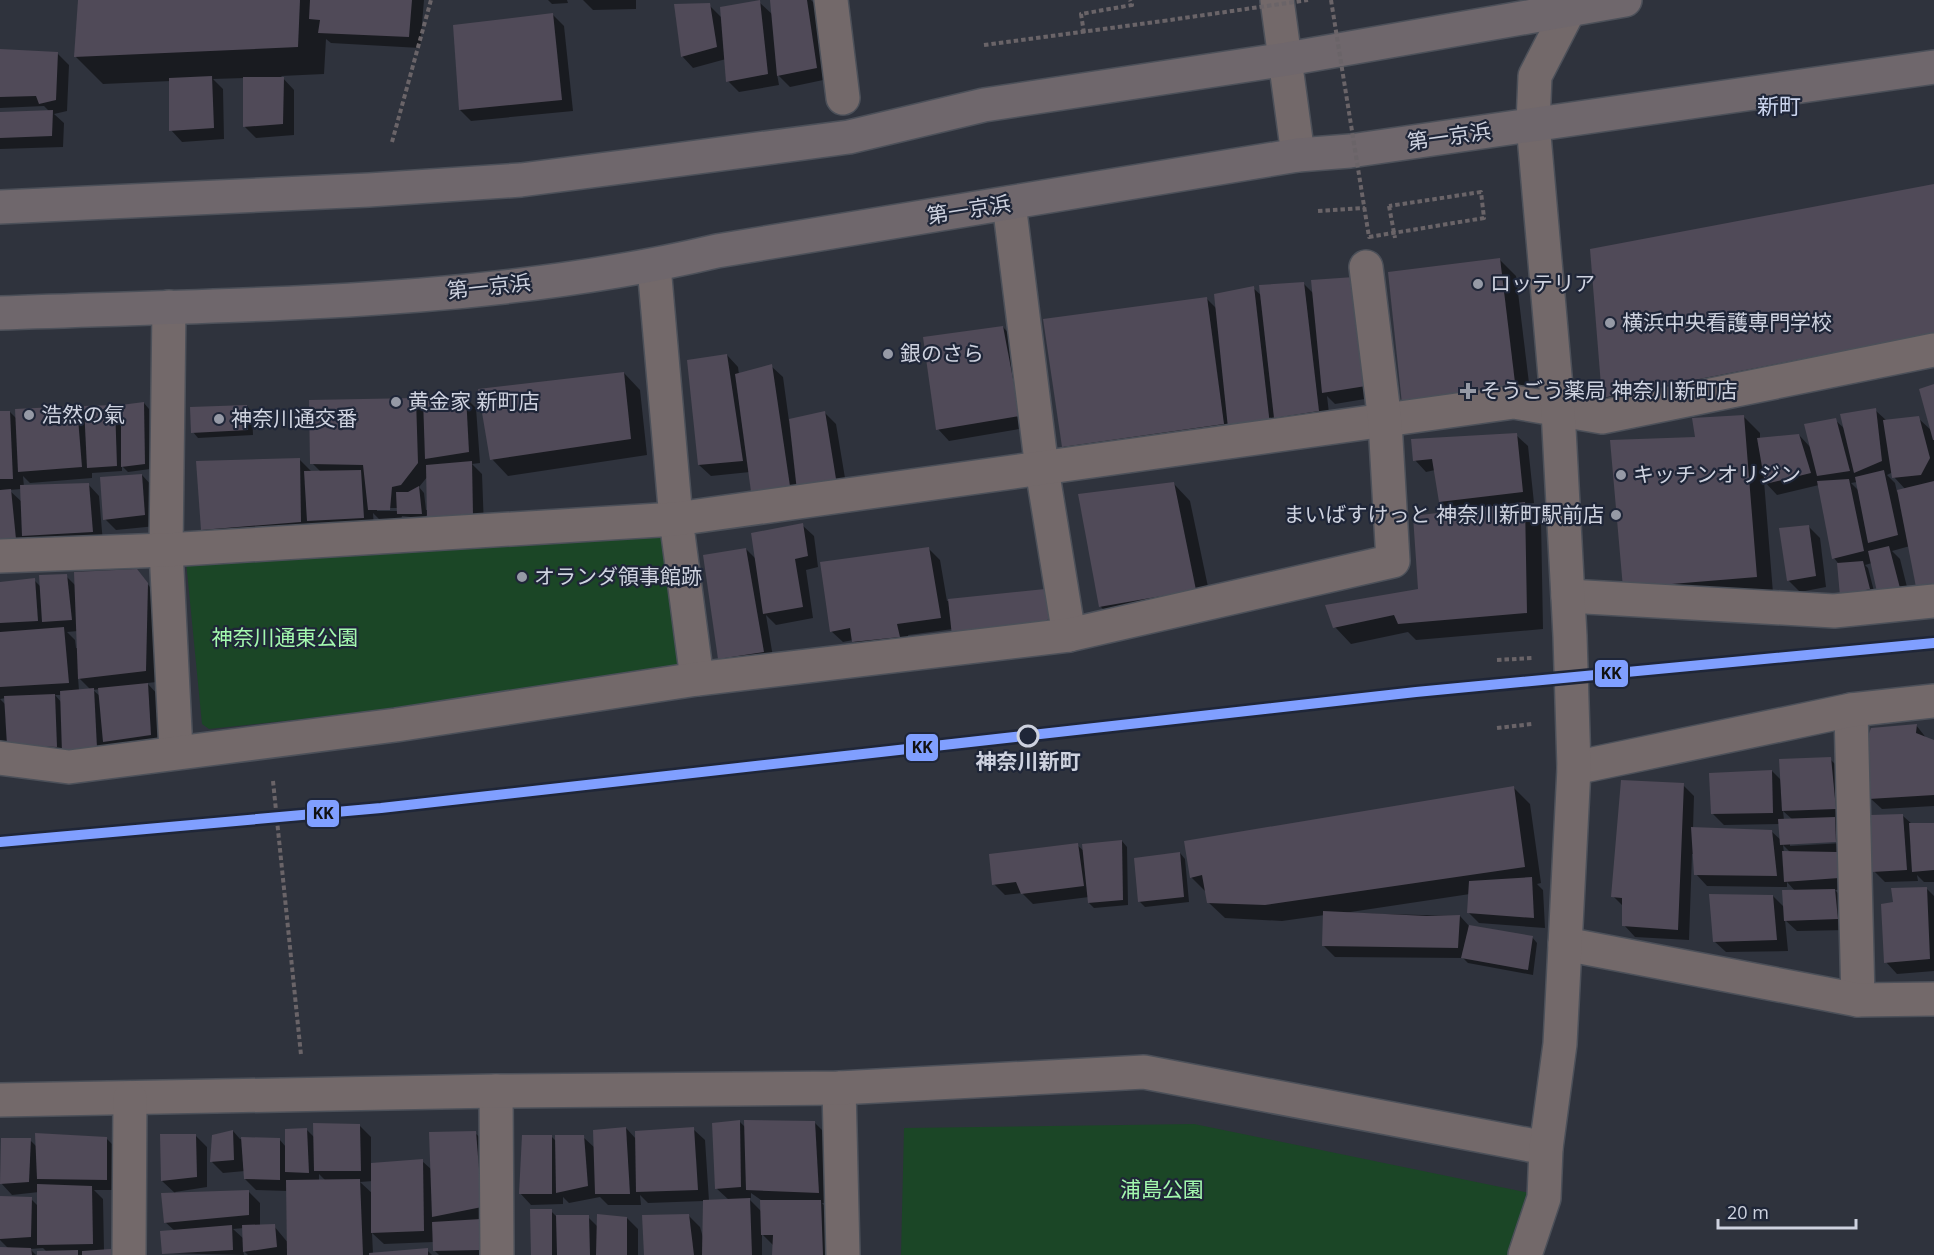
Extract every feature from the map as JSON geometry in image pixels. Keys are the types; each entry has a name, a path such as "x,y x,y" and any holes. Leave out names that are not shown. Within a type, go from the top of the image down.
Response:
{"highway":[{"path":"0,207 521,180 849,137 984,105 1287,59 1625,0"},
{"name":"第一京浜","path":"0,313 411,295 518,285 654,266 717,251 1298,155 1350,151 1934,67"}],"street":[{"path":"831,0 843,98"},
{"path":"1277,0 1287,59 1298,155"},
{"path":"1525,1255 1544,1198 1545,1148 1560,1044 1574,768 1558,410 1541,242 1533,124 1535,76 1569,10"},
{"path":"1009,203 1042,469 1069,635"},
{"path":"654,266 676,519 697,679"},
{"path":"0,758 69,766 385,727 697,679 1069,635 1393,561 1385,422 1366,267"},
{"path":"169,307 166,550 176,751"},
{"path":"0,556 166,550 676,519 1385,422 1514,402 1602,417 1934,350"},
{"path":"1568,596 1834,611 1934,601"},
{"path":"1574,768 1851,711 1934,701"},
{"path":"1851,711 1858,1000"},
{"path":"1565,944 1858,1000 1934,999"},
{"path":"0,1100 496,1091 839,1088 1144,1072 1545,1148"},
{"path":"839,1088 843,1255"},
{"path":"496,1091 497,1255"},
{"path":"129,1255 130,1098"}],"path":[{"path":"392,142 431,0"},
{"path":"984,45 1084,33 1308,0"},
{"path":"1331,0 1369,237 1484,218 1481,192 1389,206"},
{"path":"1084,33 1081,14 1131,3"},
{"path":"1318,211 1365,208"},
{"path":"1497,660 1544,657"},
{"path":"1497,728 1539,724"},
{"path":"273,776 302,1062"}],"green space":[{"name":"神奈川通東公園","path":"667,536 681,661 670,674 423,706 209,729 202,724 186,561"},
{"name":"浦島公園","path":"1194,1124 1530,1193 1513,1255 901,1255 904,1128"}],"building":[{"path":"78,0 300,0 298,47 74,57"},
{"path":"310,0 412,0 409,37 318,33 320,20 309,19"},
{"path":"760,0 768,74 726,82 720,7"},
{"path":"770,0 807,0 817,68 777,76"},
{"path":"710,3 717,47 681,57 674,4"},
{"path":"553,13 562,100 459,110 453,25"},
{"path":"0,49 58,52 56,100 39,104 36,96 0,97"},
{"path":"212,76 214,128 169,131 169,78"},
{"path":"243,77 284,77 283,124 243,127"},
{"path":"53,110 52,136 0,138 0,112"},
{"path":"1934,184 1934,333 1602,398 1590,249"},
{"path":"1500,258 1516,391 1402,404 1388,272"},
{"path":"1354,277 1366,386 1322,393 1311,280"},
{"path":"1304,282 1319,411 1274,418 1259,285"},
{"path":"1254,286 1270,425 1228,428 1214,294"},
{"path":"1207,297 1224,424 1062,447 1043,319"},
{"path":"1003,326 1020,416 936,430 923,337"},
{"path":"727,354 743,461 698,465 687,360"},
{"path":"772,364 791,493 752,499 735,374"},
{"path":"624,372 631,439 490,460 478,389"},
{"path":"1934,384 1934,440 1933,440 1919,389"},
{"path":"466,395 469,452 425,459 423,398"},
{"path":"416,398 418,463 401,485 392,487 390,510 368,510 363,465 310,464 309,400"},
{"path":"144,402 145,464 121,467 121,405"},
{"path":"115,405 117,466 87,468 84,406"},
{"name":"神奈川通交番","path":"247,405 248,430 191,433 190,407"},
{"path":"77,406 82,467 18,472 15,409"},
{"path":"1876,408 1882,461 1854,473 1840,414"},
{"path":"0,411 10,411 13,479 0,479"},
{"path":"825,411 837,485 797,491 789,419"},
{"path":"1744,415 1757,577 1623,588 1610,440 1695,437 1692,418"},
{"path":"1919,416 1930,458 1921,475 1892,478 1883,420"},
{"path":"1836,418 1850,471 1817,476 1804,424"},
{"path":"1517,433 1523,492 1439,502 1432,459 1413,461 1411,439"},
{"path":"1799,434 1811,473 1765,484 1757,438"},
{"path":"300,458 301,522 201,530 196,461"},
{"path":"472,461 473,516 427,518 426,465"},
{"path":"361,470 364,518 307,521 304,471"},
{"path":"1884,470 1898,535 1868,543 1855,477"},
{"path":"142,474 145,515 103,520 100,477"},
{"path":"1849,479 1864,551 1832,559 1817,481"},
{"path":"1934,481 1934,583 1916,587 1897,490"},
{"path":"1174,482 1196,590 1099,607 1078,494"},
{"path":"89,483 93,532 22,536 20,485"},
{"path":"419,486 422,514 397,514 396,492 408,492"},
{"path":"11,489 16,539 0,540 0,490"},
{"path":"1525,502 1527,613 1398,624 1394,615 1333,628 1325,605 1418,589 1413,516"},
{"path":"803,523 808,556 795,559 803,607 763,614 751,533"},
{"path":"1809,525 1816,576 1787,581 1779,528"},
{"path":"1889,546 1900,588 1877,592 1868,551"},
{"path":"929,547 941,618 897,624 900,637 852,642 850,628 830,632 820,562"},
{"path":"746,548 764,652 718,659 703,555"},
{"path":"1863,561 1870,589 1840,596 1837,563"},
{"path":"137,569 148,583 146,671 78,679 74,572"},
{"path":"67,574 72,620 42,622 39,575"},
{"path":"35,578 38,621 0,623 0,582"},
{"path":"1045,589 1050,617 1039,629 952,636 948,599"},
{"path":"64,627 69,683 0,687 0,632"},
{"path":"148,683 151,735 103,742 98,688"},
{"path":"94,688 97,748 62,753 60,691"},
{"path":"55,694 57,747 7,745 4,696"},
{"path":"1917,724 1916,733 1934,740 1934,795 1869,799 1866,742 1871,728"},
{"path":"1831,757 1836,809 1782,811 1779,759"},
{"path":"1772,770 1773,813 1711,814 1709,773"},
{"path":"1621,780 1684,783 1678,930 1622,926 1622,898 1611,897"},
{"path":"1514,786 1525,867 1265,905 1207,903 1202,875 1190,878 1184,841"},
{"path":"1903,814 1907,870 1872,872 1870,815"},
{"path":"1835,817 1836,842 1780,845 1778,819"},
{"path":"1909,823 1934,823 1934,870 1912,872"},
{"path":"1691,827 1772,830 1777,876 1694,875"},
{"path":"1122,840 1123,900 1088,903 1082,844"},
{"path":"1078,843 1084,886 1021,894 1016,882 992,885 989,854"},
{"path":"1782,851 1837,852 1839,878 1784,882"},
{"path":"1180,852 1184,897 1138,902 1134,858"},
{"path":"1532,877 1534,918 1467,913 1469,881"},
{"path":"1927,887 1930,959 1884,963 1881,904 1893,902 1891,888"},
{"path":"1835,889 1838,919 1784,921 1782,890"},
{"path":"1709,894 1773,895 1777,940 1713,942"},
{"path":"1323,911 1427,916 1460,915 1458,948 1322,946"},
{"path":"1469,925 1533,936 1528,970 1461,958"},
{"path":"740,1120 741,1187 715,1189 712,1123"},
{"path":"744,1120 815,1121 819,1193 746,1190"},
{"path":"313,1123 360,1124 361,1171 314,1171"},
{"path":"626,1127 630,1194 595,1194 593,1130"},
{"path":"694,1127 698,1190 636,1192 635,1131"},
{"path":"307,1128 309,1173 285,1172 285,1129"},
{"path":"233,1130 234,1160 210,1162 212,1135"},
{"path":"476,1131 482,1207 432,1217 429,1132"},
{"path":"35,1133 107,1137 107,1180 37,1179"},
{"path":"160,1134 196,1134 197,1177 161,1181"},
{"path":"522,1135 552,1135 552,1194 519,1194"},
{"path":"555,1135 584,1135 588,1186 556,1193"},
{"path":"241,1137 280,1138 280,1180 244,1179"},
{"path":"1,1138 31,1138 29,1182 0,1184"},
{"path":"423,1159 424,1231 371,1233 371,1163"},
{"path":"360,1179 363,1255 287,1255 286,1180"},
{"path":"37,1184 92,1186 93,1244 37,1245"},
{"path":"249,1190 249,1215 164,1223 161,1193"},
{"path":"0,1196 32,1197 31,1237 0,1239"},
{"path":"750,1198 752,1255 702,1255 703,1200"},
{"path":"760,1200 821,1200 823,1255 772,1255 773,1235 761,1235"},
{"path":"530,1209 552,1209 552,1255 531,1255"},
{"path":"597,1214 627,1217 627,1255 596,1255"},
{"path":"689,1214 694,1255 644,1255 642,1215"},
{"path":"556,1215 589,1215 590,1255 557,1255"},
{"path":"481,1219 481,1250 433,1251 432,1222"},
{"path":"275,1224 277,1247 243,1252 242,1225"},
{"path":"232,1225 233,1250 162,1254 160,1231"},
{"path":"0,1247 31,1248 32,1255 0,1255"},
{"path":"428,1248 428,1255 369,1255 369,1253"},
{"path":"111,1249 111,1255 82,1255 82,1251"},
{"path":"78,1250 78,1255 37,1255 37,1251"}],"transit line":[{"name":"KK","path":"0,842 381,808 1416,692 1934,643"}],"place":[{"name":"ロッテリア","path":"1478,284"},
{"name":"横浜中央看護専門学校","path":"1610,323"},
{"name":"銀のさら","path":"888,354"},
{"name":"そうごう薬局 神奈川新町店","path":"1468,391"},
{"name":"黄金家 新町店","path":"396,402"},
{"name":"浩然の氣","path":"29,415"},
{"name":"神奈川通交番","path":"219,419"},
{"name":"キッチンオリジン","path":"1621,475"},
{"name":"まいばすけっと 神奈川新町駅前店","path":"1616,515"},
{"name":"オランダ領事館跡","path":"522,577"},
{"name":"神奈川新町","path":"1028,736"}],"district":[{"name":"新町","path":"1779,106"}]}
